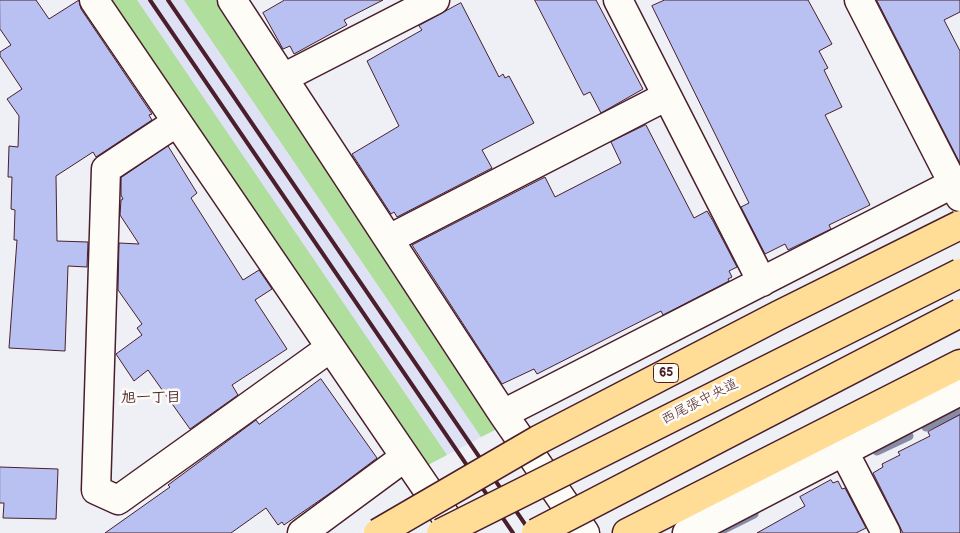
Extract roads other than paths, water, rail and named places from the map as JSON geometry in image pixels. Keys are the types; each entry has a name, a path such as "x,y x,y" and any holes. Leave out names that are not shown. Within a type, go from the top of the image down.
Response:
{"main road":[{"name":"65","path":"378,533 538,440 779,315 960,225"},
{"name":"西尾張中央道","path":"441,533 960,273"},
{"path":"536,533 960,313"},
{"path":"626,533 960,364"}],"street":[{"path":"94,0 457,533"},
{"path":"232,0 503,414 585,533"},
{"path":"283,78 435,0"},
{"path":"618,0 762,282"},
{"path":"503,414 762,282 958,187 859,0"},
{"path":"389,239 667,96"},
{"path":"177,122 106,169 96,490 118,500 330,348"},
{"path":"687,533 843,450 960,391"},
{"path":"843,450 886,533"},
{"path":"302,533 405,457"}],"waterway":[{"path":"926,427 959,411"},
{"path":"877,451 909,436"},
{"path":"720,531 754,514"}],"railway":[{"path":"150,0 513,533"},
{"path":"168,0 531,533"}],"district":[{"name":"旭一丁目","path":"151,398"}]}
